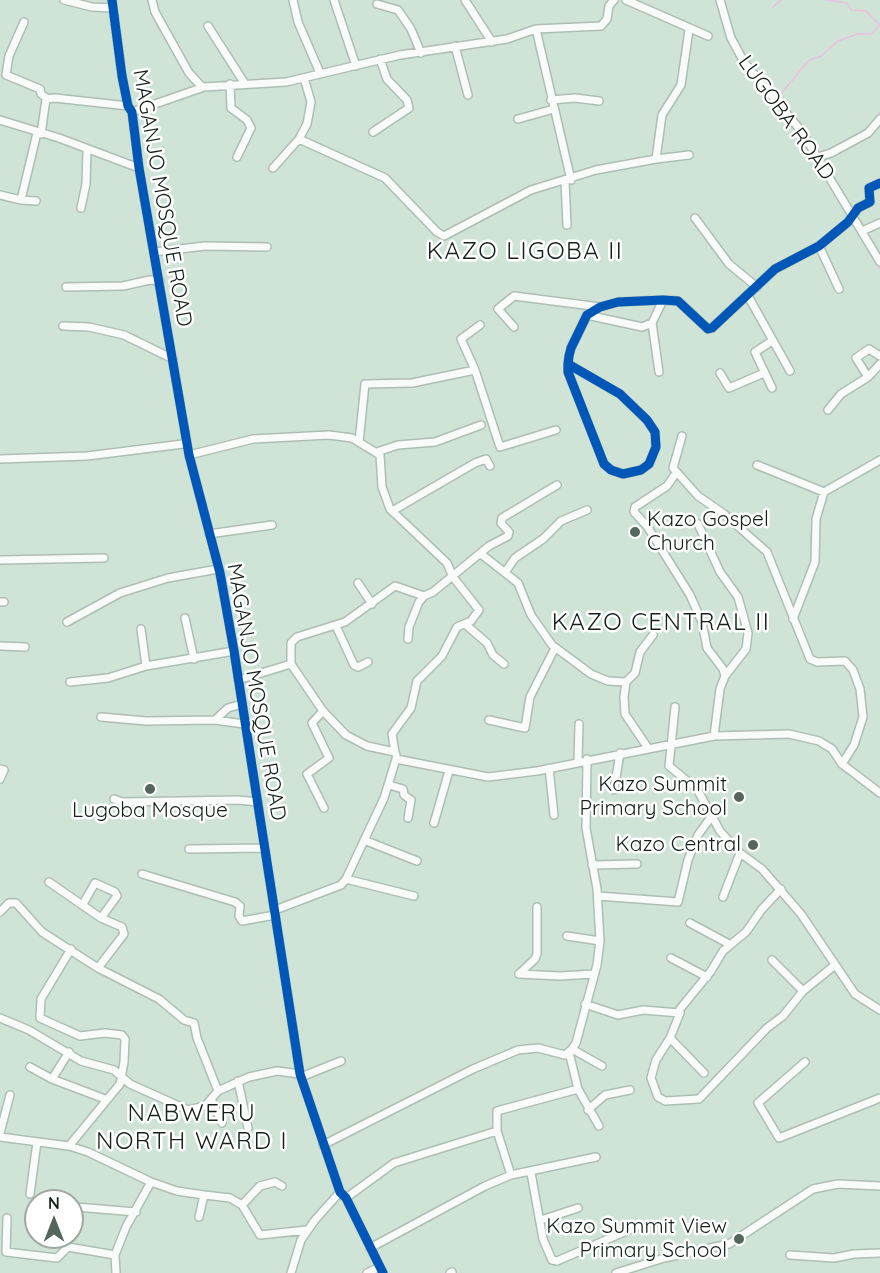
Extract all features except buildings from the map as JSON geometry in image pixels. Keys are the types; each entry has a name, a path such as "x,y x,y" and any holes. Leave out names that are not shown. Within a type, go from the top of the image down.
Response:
{"street":[{"path":"64,0 92,7 112,4"},
{"path":"152,0 155,12 189,73 202,87"},
{"path":"293,0 298,22 320,72"},
{"path":"334,0 356,66"},
{"path":"465,0 492,42"},
{"path":"24,22 9,56 6,75 40,89 41,94 48,99 130,109 202,87 286,82 381,59 492,42 536,29 601,26 607,19 609,6 614,0"},
{"path":"626,0 689,30 708,36"},
{"name":"LUGOBA ROAD","path":"720,0 731,38 744,62 802,132 880,262"},
{"name":"MAGANJO MOSQUE ROAD","path":"112,4 189,455 218,569 234,651 301,1075 340,1192 346,1198 381,1270"},
{"path":"377,4 398,10 411,29 421,53"},
{"path":"208,26 245,84"},
{"path":"536,29 551,100 555,104 554,109 568,180 567,225"},
{"path":"656,159 662,115 681,85 689,30"},
{"path":"455,46 468,95"},
{"path":"373,132 409,108 407,100 387,79 381,59"},
{"path":"273,168 299,140 311,111 304,78"},
{"path":"230,84 231,108 247,120 251,128 237,157"},
{"path":"551,100 575,98 599,102"},
{"path":"21,200 39,133 43,105 48,99"},
{"path":"519,119 554,109"},
{"path":"818,157 831,153 868,133 880,118"},
{"path":"0,120 139,168"},
{"path":"299,140 386,178 441,236 506,205 524,193 596,170 689,155"},
{"path":"81,208 86,189 87,150"},
{"path":"568,364 620,394 647,420 655,432 656,447 649,464 633,474 611,470 604,464 597,452 568,372 568,364 571,348 587,315 600,307 618,302 678,301 708,329 717,326 778,267 819,246 854,217 858,208 870,202 869,188 880,183"},
{"path":"0,195 36,201"},
{"path":"695,218 723,257 757,287"},
{"path":"862,231 880,223"},
{"path":"154,252 205,246 267,247"},
{"path":"819,246 839,289"},
{"path":"66,286 123,286 150,280 160,281"},
{"path":"514,327 498,309 514,296 600,307"},
{"path":"748,296 790,372"},
{"path":"659,372 652,323 663,300"},
{"path":"587,315 642,327 652,323"},
{"path":"480,325 461,339 475,370 500,447 556,430"},
{"path":"63,326 89,327 124,335 173,359"},
{"path":"772,341 755,351 772,388"},
{"path":"868,377 856,358 869,349 880,356"},
{"path":"828,410 841,394 868,377 880,364"},
{"path":"359,442 364,384 412,383 475,370"},
{"path":"720,373 729,388 764,373"},
{"path":"377,452 391,446 435,442 481,425"},
{"path":"142,874 235,902 240,906 239,916 242,921 275,913 341,885 346,879 389,785 396,755 392,734 411,708 417,681 442,656 458,627 465,624 479,610 453,577 447,563 394,510 390,509 385,497 381,460 377,452 359,442 344,436 276,436 232,443 189,455"},
{"path":"682,436 672,468 698,496 724,514 767,552 810,659 817,662 845,661 853,670 860,689 863,717 854,745 842,764"},
{"path":"0,459 87,456 183,444"},
{"path":"394,510 475,463 486,459 490,466"},
{"path":"793,619 815,562 817,513 824,492 880,460"},
{"path":"757,465 824,492"},
{"path":"676,473 667,486 635,507 634,512 647,526 690,595 702,622 707,648 723,669 724,676 715,718 714,736"},
{"path":"408,639 411,621 424,596 433,592 509,534 501,523 502,518 557,485"},
{"path":"506,571 515,558 543,538 561,521 587,510"},
{"path":"698,524 720,572 738,597 746,619 746,650 724,676"},
{"path":"209,534 272,525"},
{"path":"481,554 492,565 506,571 518,583 531,615 545,638 555,648 591,674 608,681 626,682"},
{"path":"0,560 105,558"},
{"path":"67,622 120,593 168,578 218,569"},
{"path":"358,583 372,604"},
{"path":"424,596 397,585 372,604 336,626 297,637 291,643 291,664 323,711 346,735 367,747 449,771 488,777 549,768 714,736 804,735 832,750 842,764 880,793"},
{"path":"185,618 194,659"},
{"path":"465,624 488,643 493,655 504,663"},
{"path":"336,626 354,665 358,667 368,662"},
{"path":"141,629 146,666"},
{"path":"648,748 625,714 626,682 635,673 640,652 653,635"},
{"path":"0,646 25,646"},
{"path":"489,720 523,728 527,726 530,697 555,648"},
{"path":"70,682 108,678 146,666 234,651"},
{"path":"238,680 291,664"},
{"path":"215,720 228,708 242,704"},
{"path":"675,707 669,766 697,789 711,818 740,853 746,855 781,889 801,914 855,994 880,1010"},
{"path":"323,711 312,723 329,758 307,774 324,808"},
{"path":"101,717 146,720 215,720 244,724"},
{"path":"578,761 579,724"},
{"path":"614,790 620,753"},
{"path":"323,1145 368,1120 508,1053 538,1048 561,1055 571,1051 576,1043 600,941 598,896 586,828 587,759"},
{"path":"549,768 554,814"},
{"path":"0,769 4,770 0,779"},
{"path":"434,824 449,771"},
{"path":"389,785 403,789 411,801 408,818"},
{"path":"114,799 122,802 237,800 258,802"},
{"path":"598,896 678,902 688,861 698,836 711,818"},
{"path":"364,840 417,861"},
{"path":"189,849 264,848"},
{"path":"723,897 740,853"},
{"path":"592,865 637,864"},
{"path":"346,879 414,896"},
{"path":"49,882 101,918 122,927 124,934 98,968"},
{"path":"83,904 95,883 115,892 117,896 101,918"},
{"path":"781,889 762,909 746,932 729,944 707,977 697,986 680,1009 670,1038 656,1060 652,1085 658,1097 665,1101 694,1101 713,1086 767,1028 783,1016 803,990 835,965"},
{"path":"0,912 9,903 16,903 42,932 98,968 159,999 184,1020 194,1023 197,1038 218,1091"},
{"path":"537,907 537,954 535,959 519,973 520,976 594,974"},
{"path":"690,923 729,944"},
{"path":"567,936 600,941"},
{"path":"69,1146 122,1078 125,1036 105,1033 80,1036 40,1018 41,999 71,949"},
{"path":"671,958 707,977"},
{"path":"772,960 803,990"},
{"path":"585,1004 618,1015 643,1010 680,1014"},
{"path":"0,1018 29,1030 81,1061 114,1070 122,1078 180,1108 197,1110 212,1101 218,1091 238,1081 277,1071 301,1075 341,1060"},
{"path":"670,1038 704,1073"},
{"path":"571,1051 602,1066"},
{"path":"571,1051 578,1089 599,1126"},
{"path":"52,1079 69,1052"},
{"path":"805,1062 758,1103 778,1138 880,1098"},
{"path":"30,1067 52,1079 105,1100"},
{"path":"238,1081 248,1128"},
{"path":"511,1175 497,1131 499,1110 578,1089"},
{"path":"588,1110 604,1095 630,1090"},
{"path":"10,1095 0,1135 69,1146 177,1191 230,1198 242,1205 260,1235 307,1230"},
{"path":"212,1101 222,1123"},
{"path":"346,1198 394,1163 497,1131"},
{"path":"31,1189 37,1142"},
{"path":"370,1248 485,1186 511,1175 531,1173 596,1157"},
{"path":"531,1173 549,1257 557,1261 636,1227"},
{"path":"116,1273 115,1255 126,1227 151,1182"},
{"path":"242,1205 256,1188 275,1182 282,1186"},
{"path":"616,1273 664,1258 729,1244 813,1189 838,1184 880,1186"},
{"path":"291,1273 298,1248 307,1230 340,1192"},
{"path":"199,1217 204,1195"},
{"path":"84,1208 136,1212"},
{"path":"541,1220 578,1208"},
{"path":"7,1218 6,1252 57,1258 66,1248 73,1248 115,1255"},
{"path":"790,1256 834,1258 854,1254 880,1253"},
{"path":"367,1273 381,1270"}],"waterway":[{"path":"773,7 781,0"},
{"path":"826,0 847,3 851,10 866,11 880,25"},
{"path":"781,94 808,61 821,56 838,41 857,34 871,34 880,25"},
{"path":"730,42 746,71 776,106"},
{"path":"874,121 880,112"},
{"path":"787,119 801,136"},
{"path":"857,230 880,269"}],"cycle path":[{"path":"112,0 122,76 128,106 132,112 139,168 189,455 220,573 234,651 300,1074 340,1192 346,1198 383,1273"},
{"path":"568,364 620,394 647,420 655,432 656,447 649,464 641,470 623,474 611,470 604,464 568,372 568,364 571,348 587,315 600,307 618,302 678,301 708,329 712,328 775,269 819,246 848,222 858,208 870,202 869,188 880,183"}],"place":[{"name":"Kazo Gospel Church","path":"635,532"},
{"name":"Lugoba Mosque","path":"150,789"},
{"name":"Kazo Summit Primary School","path":"739,797"},
{"name":"Kazo Central","path":"753,845"},
{"name":"Kazo Summit View Primary School","path":"739,1239"}],"district":[{"name":"KAZO LIGOBA II","path":"525,252"},
{"name":"KAZO CENTRAL II","path":"661,623"},
{"name":"NABWERU NORTH WARD I","path":"192,1128"}]}
